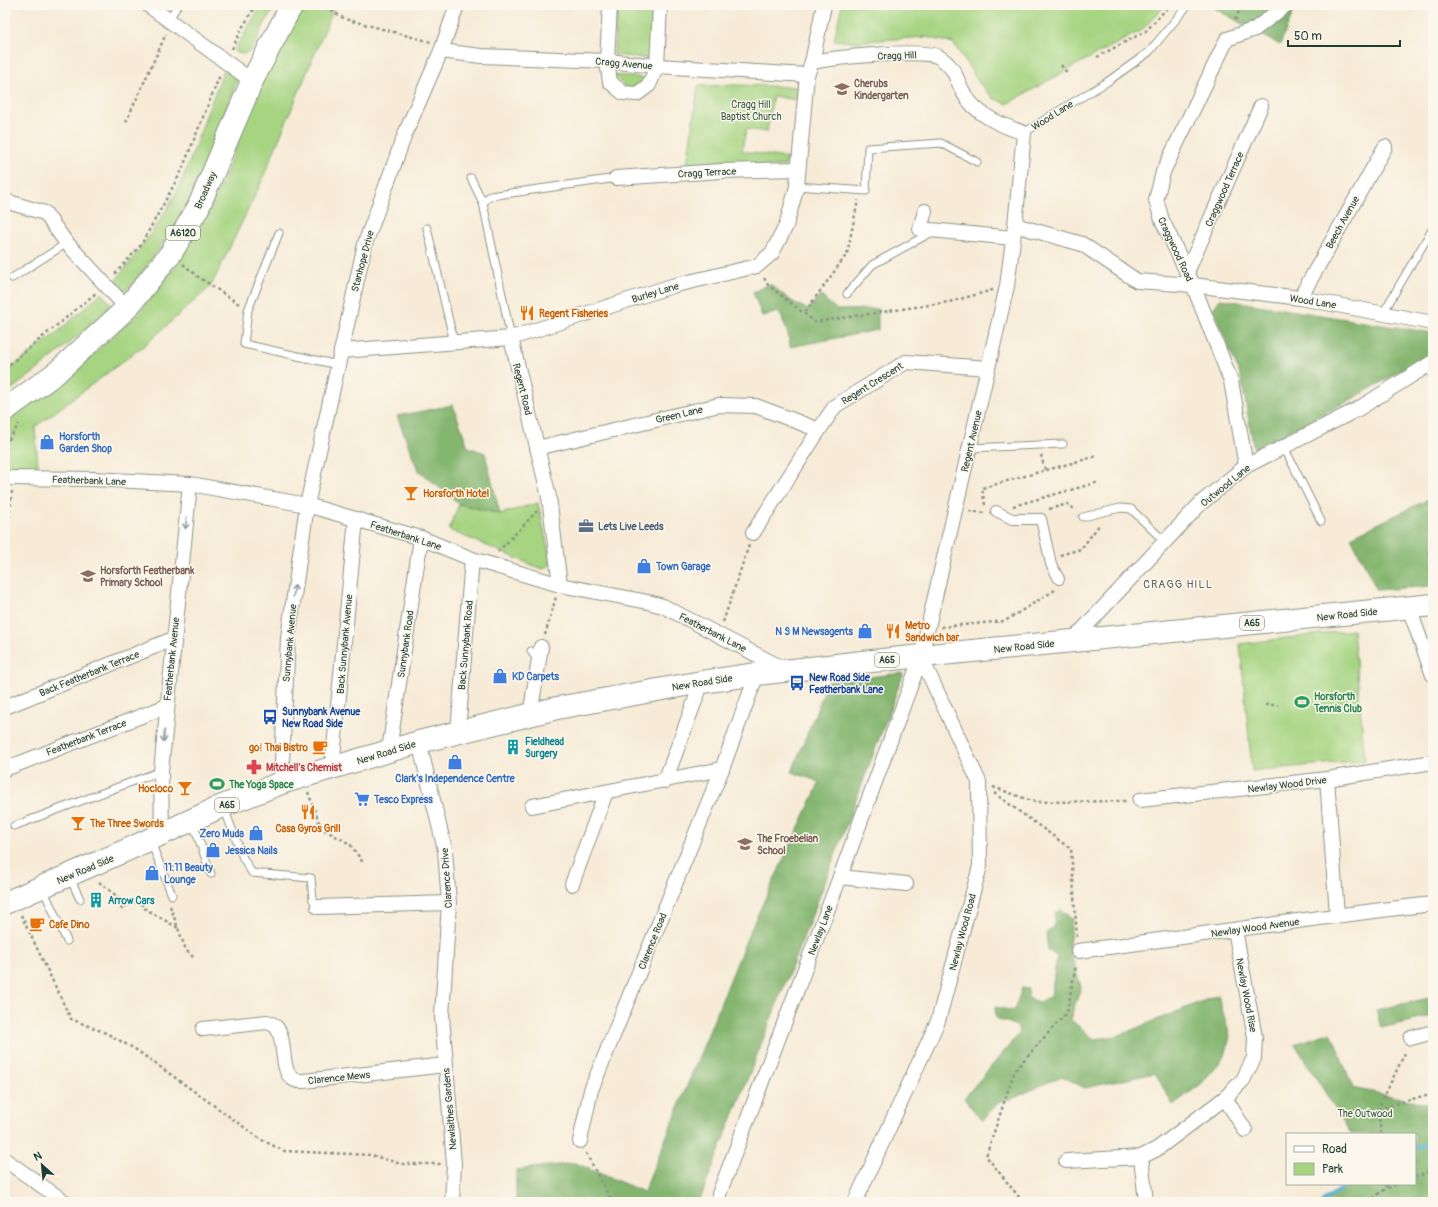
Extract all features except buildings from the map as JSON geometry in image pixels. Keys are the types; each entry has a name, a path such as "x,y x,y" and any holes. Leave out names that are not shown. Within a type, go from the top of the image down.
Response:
{"main road":[{"name":"Broadway","path":"5,410 56,373 127,308 171,253 198,208 252,81 293,5"},
{"name":"New Road Side","path":"9,901 223,806 281,783 419,742 557,708 702,682 788,670 1433,605"}],"street":[{"path":"148,5 252,81"},
{"name":"Stanhope Drive","path":"307,505 365,244 405,134 442,49 457,5"},
{"path":"610,5 607,61 610,82 624,93 637,94 649,85 657,66 660,5"},
{"name":"Burley Lane","path":"341,351 511,338 672,286 757,266 772,253 786,226 797,186 809,68 824,5"},
{"name":"Craggwood Road","path":"1246,466 1231,381 1190,279 1162,220 1156,200 1163,172 1227,39 1255,29 1286,5"},
{"name":"Cragg Avenue","path":"442,49 481,56 607,61 657,66 809,68"},
{"name":"Cragg Hill","path":"809,68 838,58 920,54 938,57 954,70 963,93 973,107 990,119 1008,128 1024,133"},
{"name":"Craggwood Terrace","path":"1190,279 1261,106"},
{"path":"1014,231 1024,133"},
{"name":"Beech Avenue","path":"1300,298 1385,147"},
{"name":"Cragg Terrace","path":"613,179 720,171 798,169"},
{"path":"5,201 45,212 66,243 127,308"},
{"path":"925,212 920,229 934,231"},
{"name":"Wood Lane","path":"934,231 1014,231 1082,244 1137,281 1190,279 1433,323"},
{"name":"Regent Avenue","path":"921,657 1007,286 1014,231"},
{"name":"Regent Road","path":"511,338 549,497 560,586"},
{"name":"Regent Crescent","path":"753,533 835,406 906,362 988,368"},
{"name":"Outwood Lane","path":"1072,641 1201,503 1246,466 1358,409 1431,368"},
{"name":"Green Lane","path":"537,448 719,405 756,406 819,430"},
{"name":"Featherbank Lane","path":"9,478 93,479 190,484 307,505 421,538 472,558 560,586 663,606 788,670"},
{"name":"Featherbank Avenue","path":"156,837 166,706 190,484"},
{"name":"Sunnybank Avenue","path":"281,783 288,638 307,505"},
{"path":"991,513 1012,520 1041,519 1051,564 1059,579"},
{"name":"Back Sunnybank Avenue","path":"332,768 356,519"},
{"name":"Sunnybank Road","path":"390,750 421,538"},
{"name":"Back Sunnybank Road","path":"458,732 472,558"},
{"path":"1409,608 1433,675"},
{"name":"Back Featherbank Terrace","path":"5,707 173,639"},
{"path":"530,715 537,653"},
{"name":"Newlay Wood Road","path":"855,1202 938,1021 980,866 980,782 921,657"},
{"name":"Newlay Lane","path":"718,1199 840,877 921,657"},
{"name":"Clarence Road","path":"580,1141 591,1090 722,769 757,674"},
{"path":"665,781 702,682"},
{"name":"Featherbank Terrace","path":"5,769 166,706"},
{"name":"Clarence Drive","path":"419,742 445,850 449,903 442,1016"},
{"name":"Newlay Wood Drive","path":"1140,800 1327,779 1433,762"},
{"path":"532,806 722,769"},
{"path":"1327,779 1337,915"},
{"path":"572,884 606,792"},
{"path":"840,877 906,884"},
{"path":"318,907 449,903"},
{"name":"Newlay Wood Avenue","path":"1078,951 1337,915 1433,904"},
{"name":"Newlay Wood Rise","path":"1066,1161 1141,1157 1157,1149 1225,1098 1243,1080 1254,1058 1255,1037 1235,930"},
{"name":"Newlaithes Gardens","path":"442,1016 454,1164 452,1202"},
{"name":"Clarence Mews","path":"203,1029 267,1022 275,1025 279,1031 289,1076 296,1081 445,1065"},
{"path":"1411,1038 1433,1032"},
{"path":"1225,1098 1245,1130"},
{"path":"1141,1157 1146,1202"},
{"path":"5,1160 65,1202"}],"lane":[{"path":"169,21 178,5"},
{"name":"Wood Lane","path":"1024,133 1107,82 1149,52 1188,5"},
{"path":"797,186 866,191 868,148 941,143 977,162"},
{"name":"Regent Road","path":"471,178 483,203 511,338"},
{"name":"Cragg Terrace","path":"483,203 490,196 613,179"},
{"path":"427,228 454,342"},
{"path":"1384,313 1433,228"},
{"path":"847,294 872,265 934,231"},
{"path":"279,233 248,310 244,344 338,365"},
{"path":"12,278 66,243"},
{"path":"969,448 1063,444"},
{"path":"1284,447 1322,521"},
{"path":"1083,517 1120,508 1131,509 1165,542"},
{"path":"14,826 161,771"},
{"path":"223,806 243,858 252,873 310,878 313,900 318,907"},
{"path":"192,820 211,874"},
{"path":"156,837 172,895"},
{"path":"75,873 80,899"},
{"path":"42,887 67,941"}],"path":[{"path":"5,368 106,285 141,245 181,172 225,62 242,28 256,5"},
{"path":"334,5 330,10 345,19 442,49"},
{"path":"1097,57 1146,31 1170,5"},
{"path":"126,122 169,21"},
{"path":"1061,65 1068,74"},
{"path":"805,312 847,254 859,191"},
{"path":"171,253 196,276 248,310"},
{"path":"774,290 805,312 815,322 949,302 1007,286"},
{"path":"991,513 982,488 1097,456"},
{"path":"1041,457 1045,470"},
{"path":"5,541 7,538 9,478"},
{"path":"955,509 991,513 1003,508 1099,482"},
{"path":"488,563 549,497"},
{"path":"1036,519 1043,511 1068,504 1083,517"},
{"path":"1050,558 1081,549 1111,510"},
{"path":"718,635 753,533"},
{"path":"927,629 1005,621 1059,588 1059,579"},
{"path":"537,653 560,586"},
{"path":"1265,706 1278,705"},
{"path":"303,777 322,828 350,844 364,864"},
{"path":"980,782 1035,802 1140,800"},
{"path":"980,782 1071,849 1078,951 1067,1012 1015,1070 986,1156 1023,1202"},
{"path":"75,873 118,897 117,903 122,909 132,901 145,907 179,928"},
{"path":"9,901 71,1019 106,1033 135,1049 262,1140 284,1151 371,1155 401,1164 454,1164"},
{"path":"170,903 186,950 195,959"},
{"path":"1381,1133 1378,1109 1411,1038"},
{"path":"1378,1109 1433,1093"},
{"path":"580,1141 609,1196 618,1202"},
{"path":"1416,1177 1433,1170"},
{"path":"1368,1202 1387,1188 1395,1185"}],"green space":[{"path":"261,5 276,5 253,47 245,53 240,54 234,51"},
{"path":"305,5 331,5 333,10 259,187 211,286 146,344 35,427 38,465 5,469 5,421 29,405 80,366 137,315 174,269 208,213 226,173 255,94 290,29"},
{"path":"616,5 655,5 652,59 614,55"},
{"path":"842,5 1166,5 1142,30 1007,104 993,98 980,84 953,43 926,37 850,42 834,40"},
{"path":"1209,5 1296,5 1280,45"},
{"path":"226,66 237,77 236,83 193,192 173,228 152,258 130,287 120,292 112,285 133,259 170,204 184,175"},
{"path":"613,75 646,78 637,88 627,89"},
{"name":"Cragg Hill Baptist Church","path":"736,85 798,87 796,100 773,96 767,132 746,129 742,151 786,158 785,166 687,165 698,86"},
{"path":"770,284 790,300 808,310 820,295 837,310 878,309 878,330 790,347 788,334 780,312 762,316 753,292"},
{"path":"101,293 111,304 111,308 36,371 5,394 5,373 59,331"},
{"path":"1220,299 1433,333 1433,352 1354,398 1254,449 1241,377 1213,309"},
{"path":"453,405 468,447 485,453 500,514 459,504 418,470 397,416"},
{"path":"1433,497 1433,586 1377,590 1351,537"},
{"path":"538,503 551,562 549,566 542,569 449,530 459,504 500,514"},
{"name":"Horsforth Tennis Club","path":"1353,630 1365,760 1252,771 1240,644"},
{"path":"902,673 903,675 827,877 699,1202 516,1202 516,1170 575,1163 644,1192 750,931 820,782 792,772 828,682"},
{"path":"1061,910 1072,919 1069,947 1081,987 1070,1019 1094,1039 1117,1036 1218,995 1230,1036 1225,1056 1201,1084 1173,1105 1155,1073 1085,1088 1062,1076 1012,1099 1000,1101 982,1121 964,1098 1020,1033 1017,1026 996,1018 995,1007 1014,1011 1022,988 1028,989 1028,998 1039,1002 1051,996 1057,956 1048,951 1046,933 1054,927 1055,913"},
{"path":"1433,997 1433,1016 1381,1028 1376,1010"},
{"name":"The Outwood","path":"1331,1032 1353,1088 1433,1105 1433,1202 1322,1202 1347,1185 1416,1185 1416,1133 1350,1133 1295,1044"}],"waterway":[{"path":"1416,1148 1433,1143"},
{"path":"1322,1202 1347,1185"}],"place":[{"name":"Cherubs Kindergarten","path":"842,89"},
{"name":"Regent Fisheries","path":"527,313"},
{"name":"Horsforth Garden Shop","path":"47,442"},
{"name":"Horsforth Hotel","path":"411,493"},
{"name":"Lets Live Leeds","path":"586,526"},
{"name":"Town Garage","path":"644,566"},
{"name":"Horsforth Featherbank Primary School","path":"88,576"},
{"name":"N S M Newsagents","path":"865,631"},
{"name":"Metro Sandwich bar","path":"893,631"},
{"name":"KD Carpets","path":"500,676"},
{"name":"New Road Side Featherbank Lane","path":"797,683"},
{"name":"Horsforth Tennis Club","path":"1302,702"},
{"name":"Sunnybank Avenue New Road Side","path":"270,717"},
{"name":"go! Thai Bistro","path":"320,747"},
{"name":"Fieldhead Surgery","path":"513,747"},
{"name":"Clark's Independence Centre","path":"455,762"},
{"name":"Mitchell's Chemist","path":"254,767"},
{"name":"The Yoga Space","path":"217,784"},
{"name":"Hocloco","path":"185,788"},
{"name":"Tesco Express","path":"362,799"},
{"name":"Casa Gyros Grill","path":"308,812"},
{"name":"The Three Swords","path":"78,823"},
{"name":"Zero Muda","path":"256,833"},
{"name":"The Froebelian School","path":"745,844"},
{"name":"Jessica Nails","path":"213,850"},
{"name":"11:11 Beauty Lounge","path":"152,873"},
{"name":"Arrow Cars","path":"96,900"},
{"name":"Cafe Dino","path":"37,924"}],"district":[{"name":"CRAGG HILL","path":"1178,584"}]}
